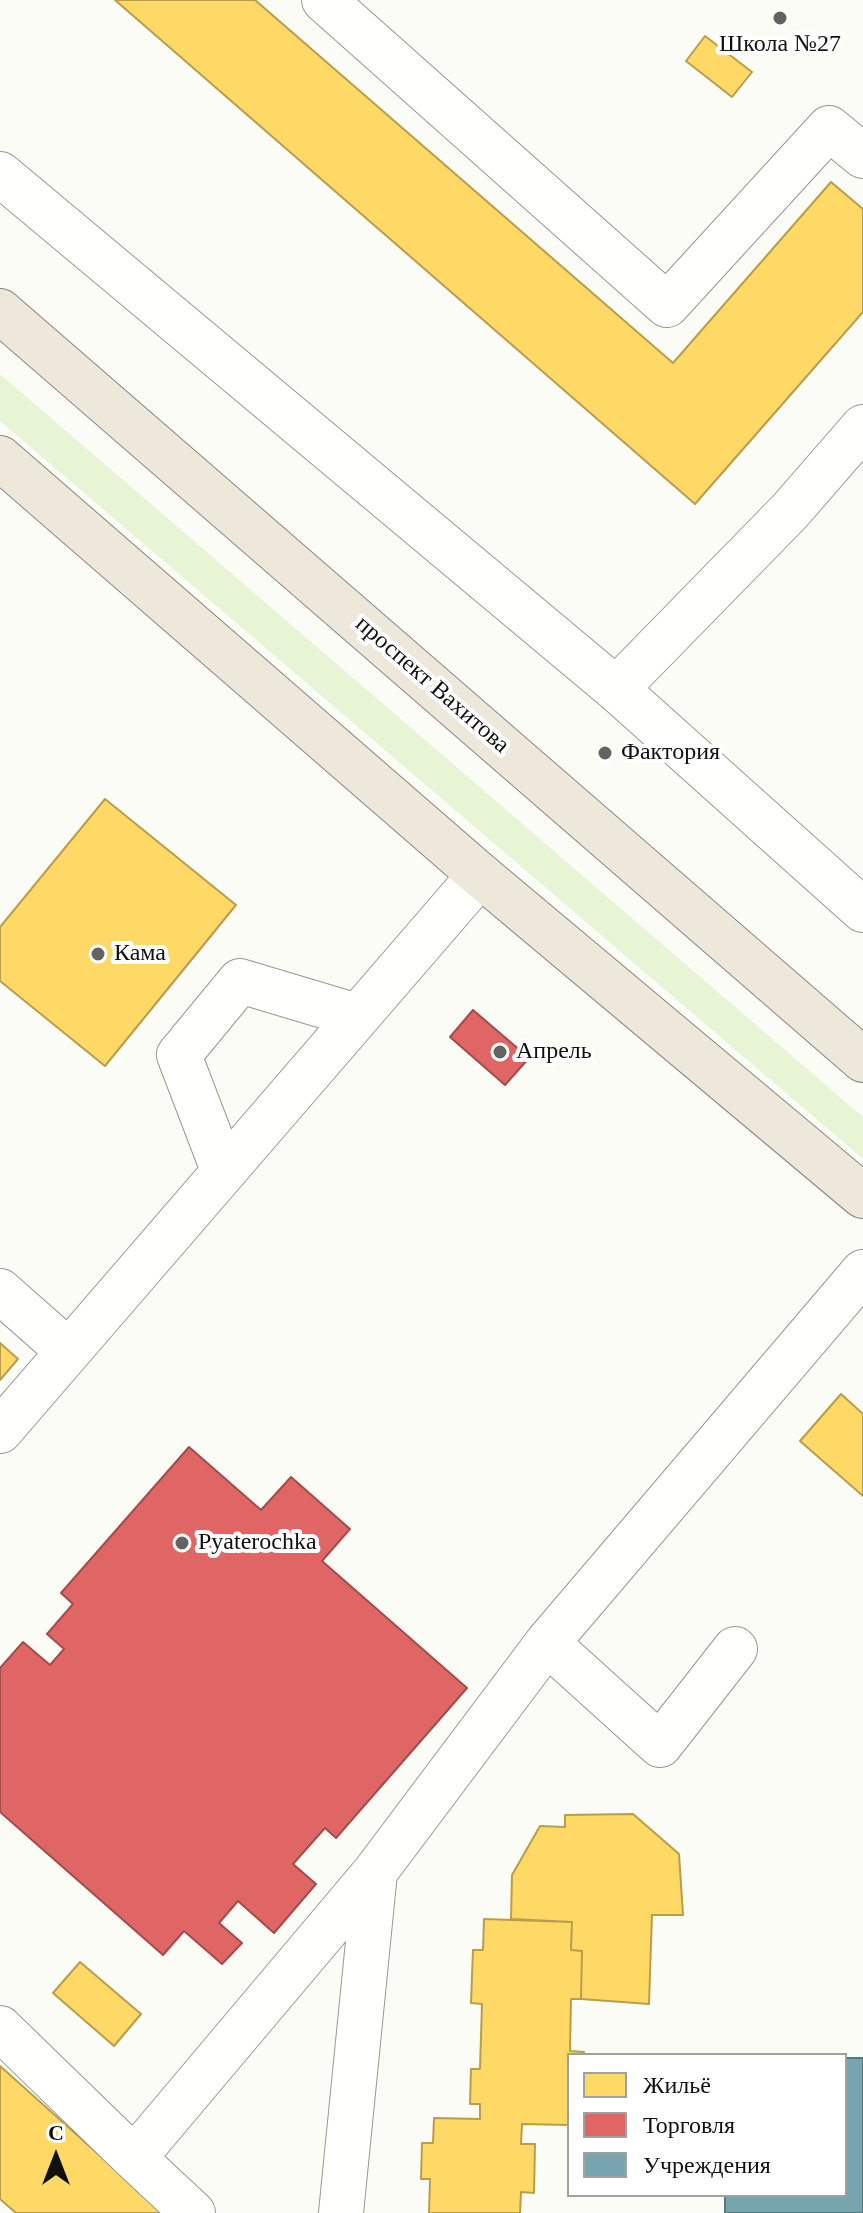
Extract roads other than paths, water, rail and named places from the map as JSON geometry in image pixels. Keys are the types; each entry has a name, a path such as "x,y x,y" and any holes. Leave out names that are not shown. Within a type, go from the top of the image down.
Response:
{"main road":[{"name":"проспект Вахитова","path":"0,311 863,1060"},
{"path":"0,458 480,875 863,1196"}],"lane":[{"path":"324,0 667,305 829,128 863,156"},
{"path":"0,174 616,689 863,910"},
{"path":"616,689 790,511 863,427"},
{"path":"0,1431 480,875"},
{"path":"223,1170 179,1055 240,981 357,1016"},
{"path":"134,2158 375,1872 547,1643 863,1272"},
{"path":"0,1291 68,1351"},
{"path":"547,1643 660,1745 735,1649"},
{"path":"341,2213 375,1872"},
{"path":"0,2028 193,2213"}],"place":[{"name":"Школа №27","path":"780,18"},
{"name":"Фактория","path":"605,753"},
{"name":"Кама","path":"98,954"},
{"name":"Апрель","path":"500,1052"},
{"name":"Pyaterochka","path":"182,1543"}]}
